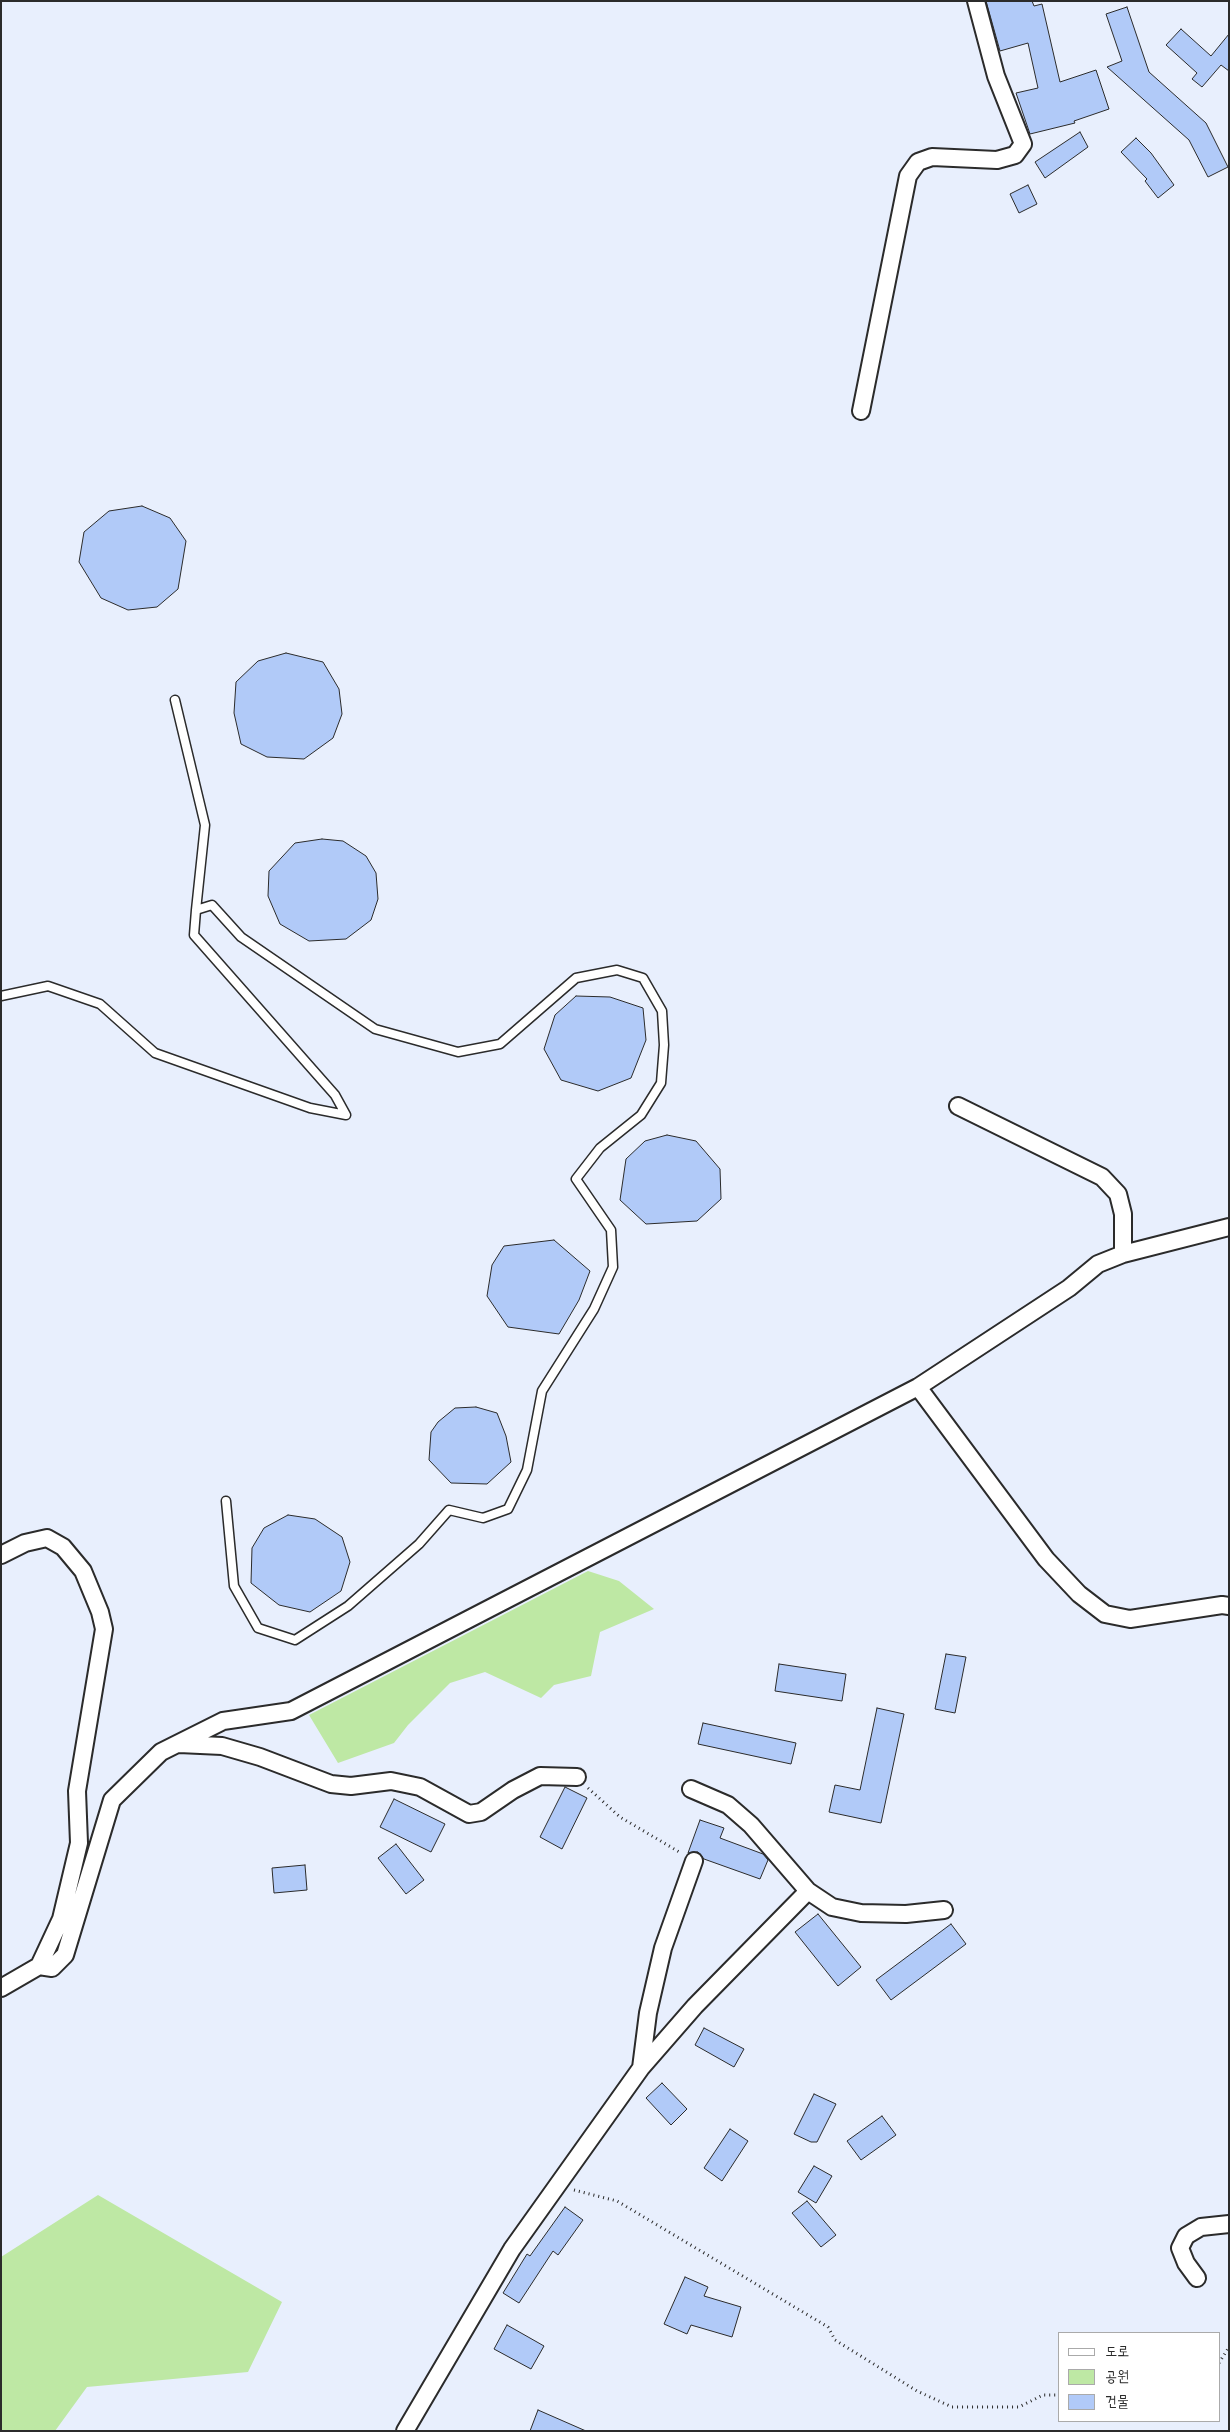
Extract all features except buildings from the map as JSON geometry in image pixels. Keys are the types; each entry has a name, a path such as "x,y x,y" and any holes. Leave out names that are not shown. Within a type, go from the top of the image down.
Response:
{"street":[{"path":"861,410 908,176 918,162 932,157 997,160 1015,155 1023,144 996,76 976,1"},
{"path":"958,1106 1102,1177 1118,1194 1123,1214 1122,1254"},
{"path":"39,1966 52,1968 66,1955 112,1800 161,1752 223,1722 291,1711 918,1387 1069,1288 1098,1264 1122,1254 1229,1227"},
{"path":"918,1387 1046,1559 1079,1594 1105,1614 1130,1619 1222,1605 1229,1606"},
{"path":"1,1555 25,1542 46,1538 62,1547 83,1571 100,1612 104,1630 77,1791 79,1843 74,1873 61,1919 39,1966 1,1988"},
{"path":"177,1744 222,1746 260,1757 331,1784 351,1786 391,1781 420,1787 469,1814 481,1812 513,1790 540,1776 577,1777"},
{"path":"691,1789 728,1805 751,1825 808,1891 832,1906 861,1913 906,1914 944,1910"},
{"path":"641,2068 648,2012 662,1948 694,1861"},
{"path":"405,2431 512,2250 556,2185 641,2068 696,2006 808,1891"},
{"path":"1197,2278 1186,2263 1180,2248 1186,2236 1201,2227 1229,2224"}],"lane":[{"path":"1,996 48,986 92,1001 100,1004 154,1053 310,1108 346,1115 335,1095 194,935 205,825 175,700"},
{"path":"196,910 212,905 241,937 375,1029 458,1052 500,1044 576,978 617,970 643,978 662,1011 664,1045 661,1083 641,1115 600,1148 576,1178 611,1230 613,1267 594,1309 542,1391 527,1470 508,1509 483,1518 449,1510 419,1544 348,1606 295,1640 258,1628 234,1586 226,1501"}],"path":[{"path":"577,1777 620,1818 694,1861"},
{"path":"556,2185 618,2201 828,2327 835,2340 917,2391 952,2407 1019,2407 1043,2395 1058,2395"},
{"path":"1220,2361 1229,2347"}],"green space":[{"path":"588,1571 619,1581 654,1609 600,1632 591,1676 554,1685 541,1698 485,1672 450,1683 408,1725 394,1743 338,1763 309,1715"},
{"path":"98,2195 282,2302 248,2372 87,2387 55,2431 1,2431 1,2257"}]}
